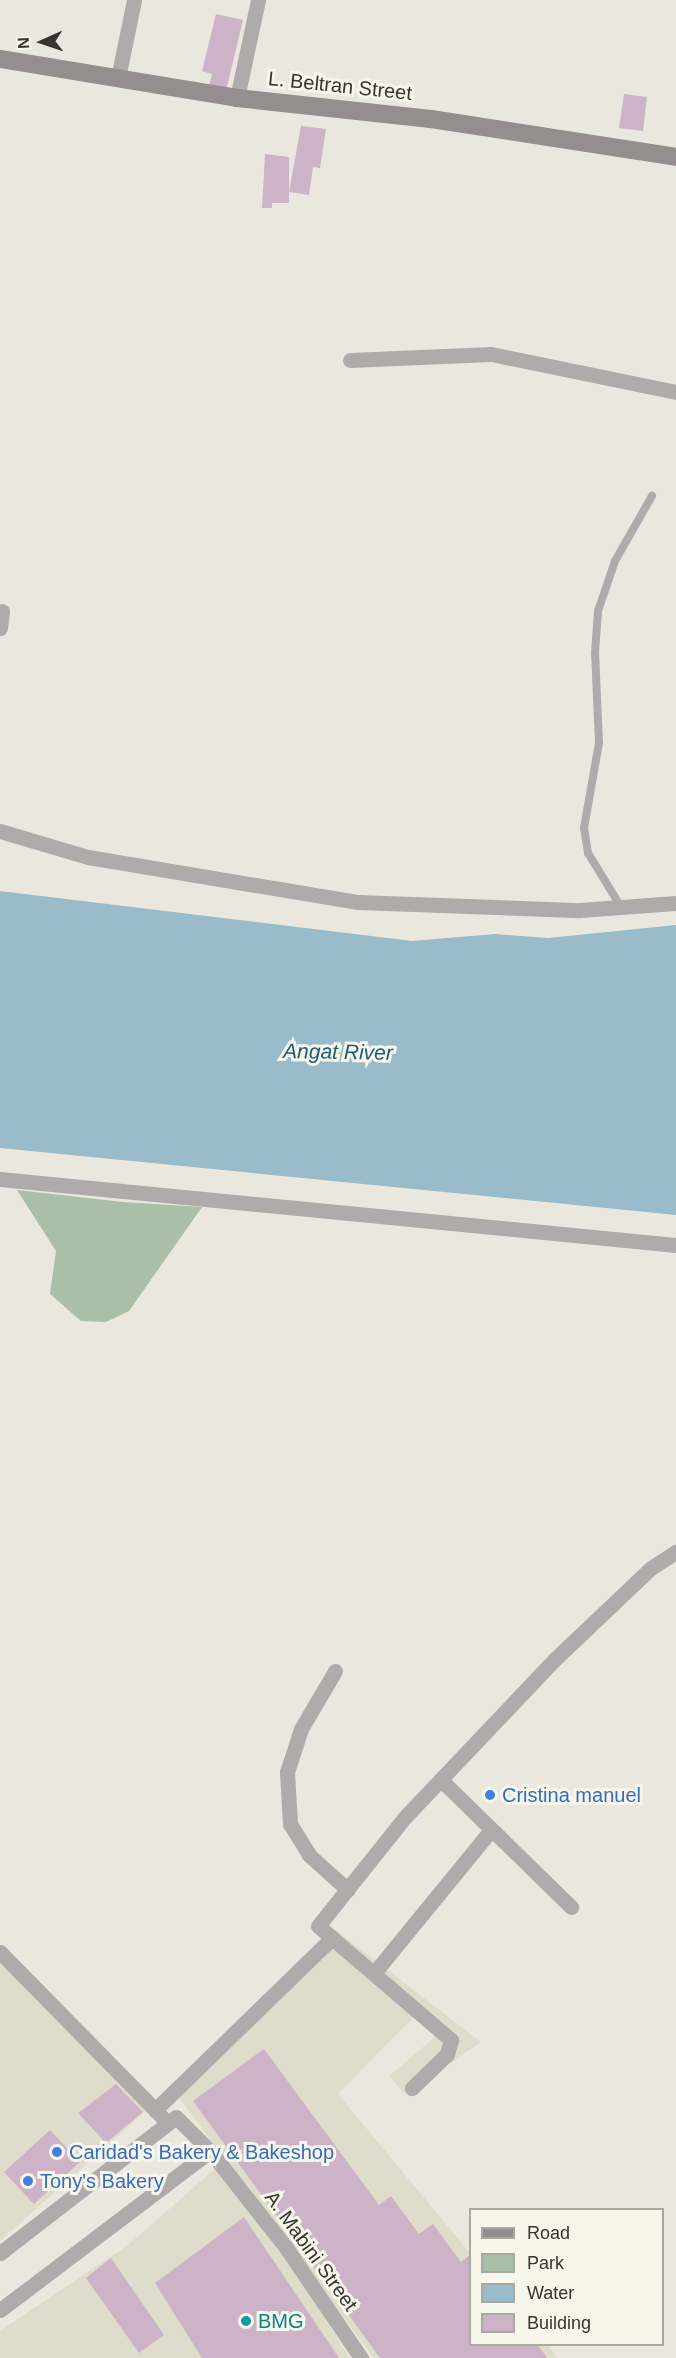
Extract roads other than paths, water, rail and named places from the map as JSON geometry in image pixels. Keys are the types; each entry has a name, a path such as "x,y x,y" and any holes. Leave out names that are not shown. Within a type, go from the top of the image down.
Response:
{"street":[{"path":"118,78 134,0"},
{"path":"237,98 258,0"},
{"name":"L. Beltran Street","path":"0,59 237,98 431,119 676,157"},
{"path":"350,360 491,354 676,392"},
{"path":"0,628 2,611"},
{"path":"0,831 88,857 358,902 621,907 676,903"},
{"path":"0,1179 676,1245"},
{"path":"412,2088 447,2054 451,2040 318,1926 405,1817 555,1659 651,1568 676,1552"},
{"path":"334,1671 301,1729 287,1772 290,1824 309,1855 348,1890"},
{"path":"441,1780 571,1907"},
{"path":"374,1973 491,1830"},
{"path":"155,2110 333,1938"},
{"name":"A. Mabini Street","path":"0,1953 155,2110 210,2151 287,2249 361,2358"},
{"path":"0,2253 172,2121"},
{"path":"0,2310 210,2151"}],"lane":[{"path":"621,907 588,853 584,828 599,743 595,642 598,611 615,561 652,496"}],"water":[{"name":"Angat River","path":"0,891 412,941 495,934 548,938 676,925 676,1215 0,1148"}],"place":[{"name":"Cristina manuel","path":"490,1795"},
{"name":"Caridad's Bakery & Bakeshop","path":"57,2152"},
{"name":"Tony's Bakery","path":"28,2181"},
{"name":"BMG","path":"246,2321"}]}
